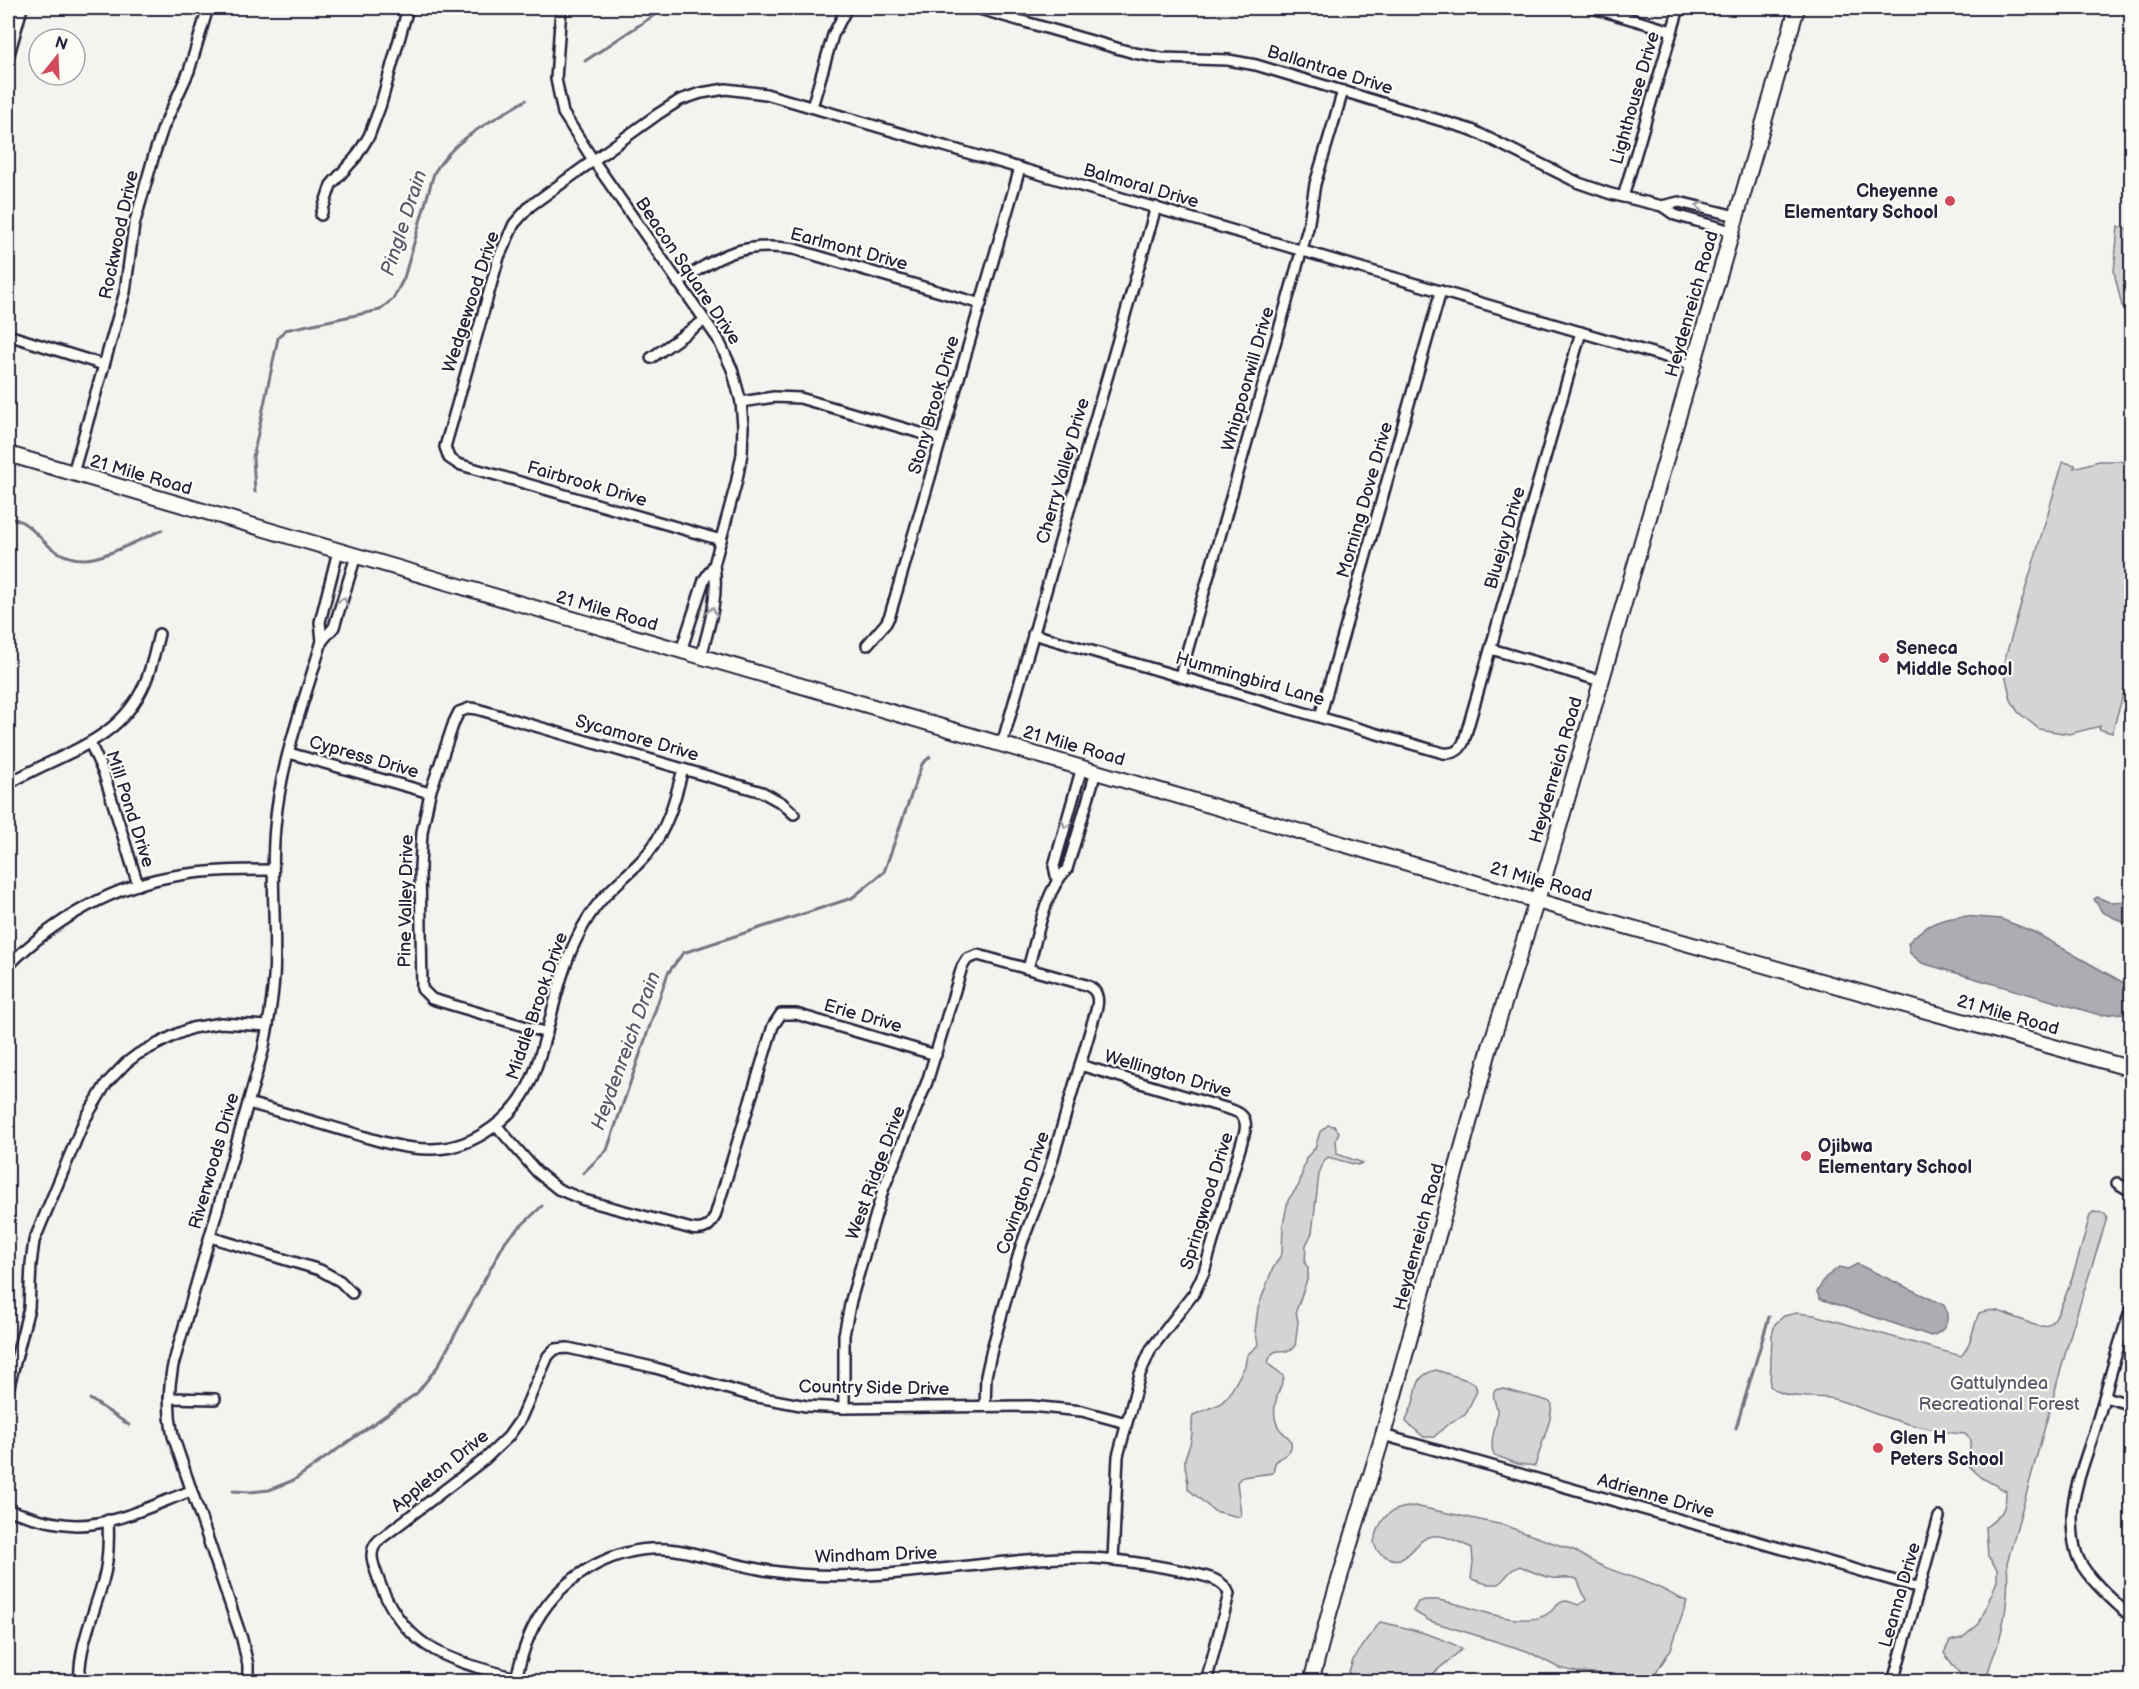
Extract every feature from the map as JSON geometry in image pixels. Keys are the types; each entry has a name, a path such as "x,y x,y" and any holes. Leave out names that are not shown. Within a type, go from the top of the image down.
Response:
{"street":[{"path":"8,58 22,8"},
{"name":"Rockwood Drive","path":"73,473 125,291 134,225 154,155 163,128 189,71 208,8"},
{"path":"321,215 331,185 356,157 369,136 380,107 408,8"},
{"name":"Beacon Square Drive","path":"561,8 556,79 563,113 726,353 741,402 742,454 736,484 714,565 704,580 681,651"},
{"path":"812,107 833,35 847,8"},
{"name":"Ballantrae Drive","path":"976,8 1134,53 1162,58 1242,62 1343,91 1472,130 1578,183 1662,206 1675,215 1732,231"},
{"path":"1593,8 1672,31"},
{"name":"Lighthouse Drive","path":"1623,197 1679,8"},
{"name":"Heydenreich Road","path":"1311,1682 1330,1610 1383,1436 1490,1047 1537,900 1797,8"},
{"path":"2126,8 2132,9"},
{"name":"Balmoral Drive","path":"593,160 680,100 701,93 739,89 766,94 1693,365"},
{"name":"Whippoorwill Drive","path":"1180,676 1302,250 1315,184 1343,91"},
{"name":"Wedgewood Drive","path":"447,455 445,447 452,421 499,257 509,234 522,215 539,198 593,160"},
{"name":"Stony Brook Drive","path":"867,645 890,615 1020,168"},
{"name":"Ballantrae Drive","path":"1662,206 1679,202 1736,216"},
{"name":"Cherry Valley Drive","path":"1002,744 1156,207"},
{"name":"Earlmont Drive","path":"678,283 710,261 731,252 744,248 769,246 794,249 981,304"},
{"name":"Morning Dove Drive","path":"1320,717 1442,291"},
{"path":"651,358 705,320"},
{"name":"Bluejay Drive","path":"1457,752 1464,741 1581,332"},
{"path":"8,335 104,365"},
{"path":"741,402 774,397 801,398 941,438"},
{"name":"21 Mile Road","path":"8,454 1537,900 2132,1069"},
{"name":"Fairbrook Drive","path":"447,455 458,464 721,540"},
{"name":"Riverwoods Drive","path":"248,1682 248,1665 242,1639 173,1436 169,1398 173,1365 268,1026 274,977 273,870 276,814 289,753 322,641 320,622 338,551"},
{"name":"Riverwoods Drive","path":"322,641 334,627 356,556"},
{"name":"Beacon Square Drive","path":"700,657 713,610 717,582 714,565"},
{"path":"8,784 90,743 114,727 134,704 149,674 159,634"},
{"name":"Hummingbird Lane","path":"1033,634 1443,753 1457,752"},
{"path":"1491,649 1601,681"},
{"name":"Sycamore Drive","path":"464,709 477,709 762,792 782,803 794,814"},
{"name":"Pine Valley Drive","path":"464,709 459,712 454,722 430,793 422,832 421,984 424,993 432,999 546,1033"},
{"name":"Mill Pond Drive","path":"90,743 104,774 138,885"},
{"name":"Cypress Drive","path":"289,753 430,793"},
{"name":"Middle Brook Drive","path":"248,1103 409,1148 448,1148 469,1141 496,1125 512,1110 526,1091 534,1073 568,959 581,929 604,896 656,842 669,818 683,769"},
{"path":"1057,880 1054,866 1089,769"},
{"path":"1028,968 1057,880 1067,869 1089,769"},
{"path":"8,966 33,943 65,920 90,905 138,885 178,875 212,871 273,870"},
{"name":"West Ridge Drive","path":"844,1407 844,1335 851,1300 883,1190 936,1055 962,967 970,957 983,955 1028,968"},
{"name":"Covington Drive","path":"985,1406 986,1376 992,1349 1022,1243 1048,1175 1097,1007 1096,993 1086,985 1028,968"},
{"name":"Erie Drive","path":"496,1125 532,1167 558,1189 584,1200 692,1229 707,1228 715,1216 773,1026 781,1014 796,1014 936,1055"},
{"path":"8,1390 12,1358 29,1308 31,1264 38,1231 84,1121 106,1084 138,1054 192,1028 221,1023 268,1026"},
{"name":"Wellington Drive","path":"1080,1065 1232,1110 1244,1118"},
{"name":"Springwood Drive","path":"1113,1560 1116,1469 1120,1444 1140,1374 1151,1349 1194,1293 1204,1272 1245,1131 1244,1118"},
{"path":"2118,1183 2132,1192"},
{"path":"210,1238 320,1270 340,1281 351,1293"},
{"path":"2132,1307 2119,1340 2072,1514 2073,1540 2079,1561 2100,1587 2132,1618"},
{"name":"Country Side Drive","path":"555,1349 568,1348 644,1365 771,1400 824,1407 1030,1406 1064,1408 1126,1423"},
{"name":"Appleton Drive","path":"516,1678 452,1658 419,1640 401,1623 388,1605 372,1560 372,1550 379,1540 485,1459 508,1437 520,1420 548,1356 555,1349"},
{"path":"2105,1397 2132,1405"},
{"path":"169,1398 215,1399"},
{"name":"Adrienne Drive","path":"1383,1436 1920,1588"},
{"path":"8,1510 36,1519 77,1525 108,1520 191,1491"},
{"name":"Leanna Drive","path":"1893,1682 1939,1517"},
{"path":"80,1682 80,1664 106,1568 109,1545 108,1520"},
{"name":"Windham Drive","path":"516,1678 536,1622 553,1598 586,1569 629,1552 674,1550 764,1570 827,1576 888,1574 1053,1559 1113,1560 1155,1566 1209,1578 1228,1589 1230,1598 1206,1682"},
{"path":"516,1678 529,1682"}],"green space":[{"path":"2118,226 2131,230 2131,317 2122,306 2114,272"},
{"path":"2099,461 2120,461 2131,465 2131,667 2112,733 2099,729 2100,726 2069,734 2039,729 2018,712 2011,700 2003,665 2063,462 2075,465 2074,468"},
{"path":"1328,1125 1334,1126 1339,1132 1336,1140 1337,1154 1363,1163 1357,1165 1328,1157 1324,1161 1319,1174 1312,1233 1306,1245 1305,1264 1308,1267 1308,1277 1296,1311 1298,1321 1295,1347 1289,1351 1275,1352 1268,1363 1284,1378 1279,1390 1275,1416 1279,1428 1291,1441 1291,1447 1289,1452 1275,1463 1273,1473 1242,1477 1237,1482 1241,1515 1239,1517 1214,1511 1188,1489 1185,1459 1192,1437 1193,1415 1220,1404 1229,1395 1245,1366 1247,1355 1257,1346 1255,1331 1258,1308 1272,1270 1282,1253 1283,1225 1288,1200 1299,1185 1306,1158 1315,1148 1320,1132"},
{"name":"Gattulyndea Recreational Forest","path":"2093,1212 2105,1213 2107,1218 2073,1326 2007,1563 2006,1602 1999,1641 1987,1681 1965,1681 1944,1653 1950,1641 1962,1638 1979,1624 1997,1581 1997,1569 1988,1556 1986,1527 2002,1512 2006,1491 1982,1478 1968,1465 1971,1440 1965,1434 1912,1425 1836,1399 1791,1396 1770,1386 1772,1335 1775,1324 1784,1316 1797,1313 1814,1315 1961,1356 1969,1342 1979,1313 1996,1311 2042,1326 2048,1325 2054,1319 2067,1292 2090,1215"},
{"path":"1436,1370 1470,1381 1475,1384 1477,1391 1465,1415 1449,1423 1434,1437 1424,1437 1406,1422 1421,1378"},
{"path":"1498,1389 1548,1401 1552,1404 1550,1419 1535,1466 1518,1464 1494,1455 1492,1444 1497,1410 1494,1391"},
{"path":"1415,1506 1503,1525 1576,1551 1603,1566 1687,1601 1671,1649 1651,1681 1619,1681 1608,1674 1559,1668 1527,1651 1430,1621 1413,1611 1418,1602 1429,1600 1456,1604 1515,1619 1531,1619 1545,1615 1565,1601 1579,1605 1586,1600 1577,1579 1549,1577 1520,1566 1512,1570 1499,1584 1487,1584 1471,1579 1472,1548 1442,1536 1426,1538 1400,1559 1381,1554 1374,1542 1383,1520 1391,1512"},
{"path":"1380,1622 1433,1636 1462,1649 1426,1681 1346,1681 1353,1660"}],"shaded area":[{"path":"2097,897 2109,902 2131,901 2131,926 2102,912 2094,899"},
{"path":"1964,916 2001,919 2034,932 2131,987 2131,1004 2124,1013 2100,1015 1922,963 1910,953 1908,943 1921,931 1940,921"},
{"path":"1857,1264 1944,1305 1947,1320 1944,1328 1931,1336 1820,1299 1817,1292 1825,1278 1839,1267 1848,1269"}],"waterway":[{"name":"Pingle Drain","path":"585,61 665,8"},
{"name":"Pingle Drain","path":"255,492 253,457 278,338 285,330 380,310 393,299 404,278 434,173 452,149 463,140 526,100"},
{"name":"Pingle Drain","path":"8,519 20,521 56,551 78,559 101,556 162,530"},
{"name":"Heydenreich Drain","path":"583,1173 607,1150 668,973 683,953 852,898 884,872 922,764 930,757"},
{"name":"Heydenreich Drain","path":"233,1491 269,1490 294,1480 417,1393 438,1366 506,1240 542,1206"},
{"path":"1736,1428 1769,1317"},
{"name":"Heydenreich Drain","path":"90,1399 129,1425"}],"place":[{"name":"Cheyenne Elementary School","path":"1950,201"},
{"name":"Seneca Middle School","path":"1884,658"},
{"name":"Ojibwa Elementary School","path":"1806,1156"},
{"name":"Glen H Peters School","path":"1878,1448"}]}
